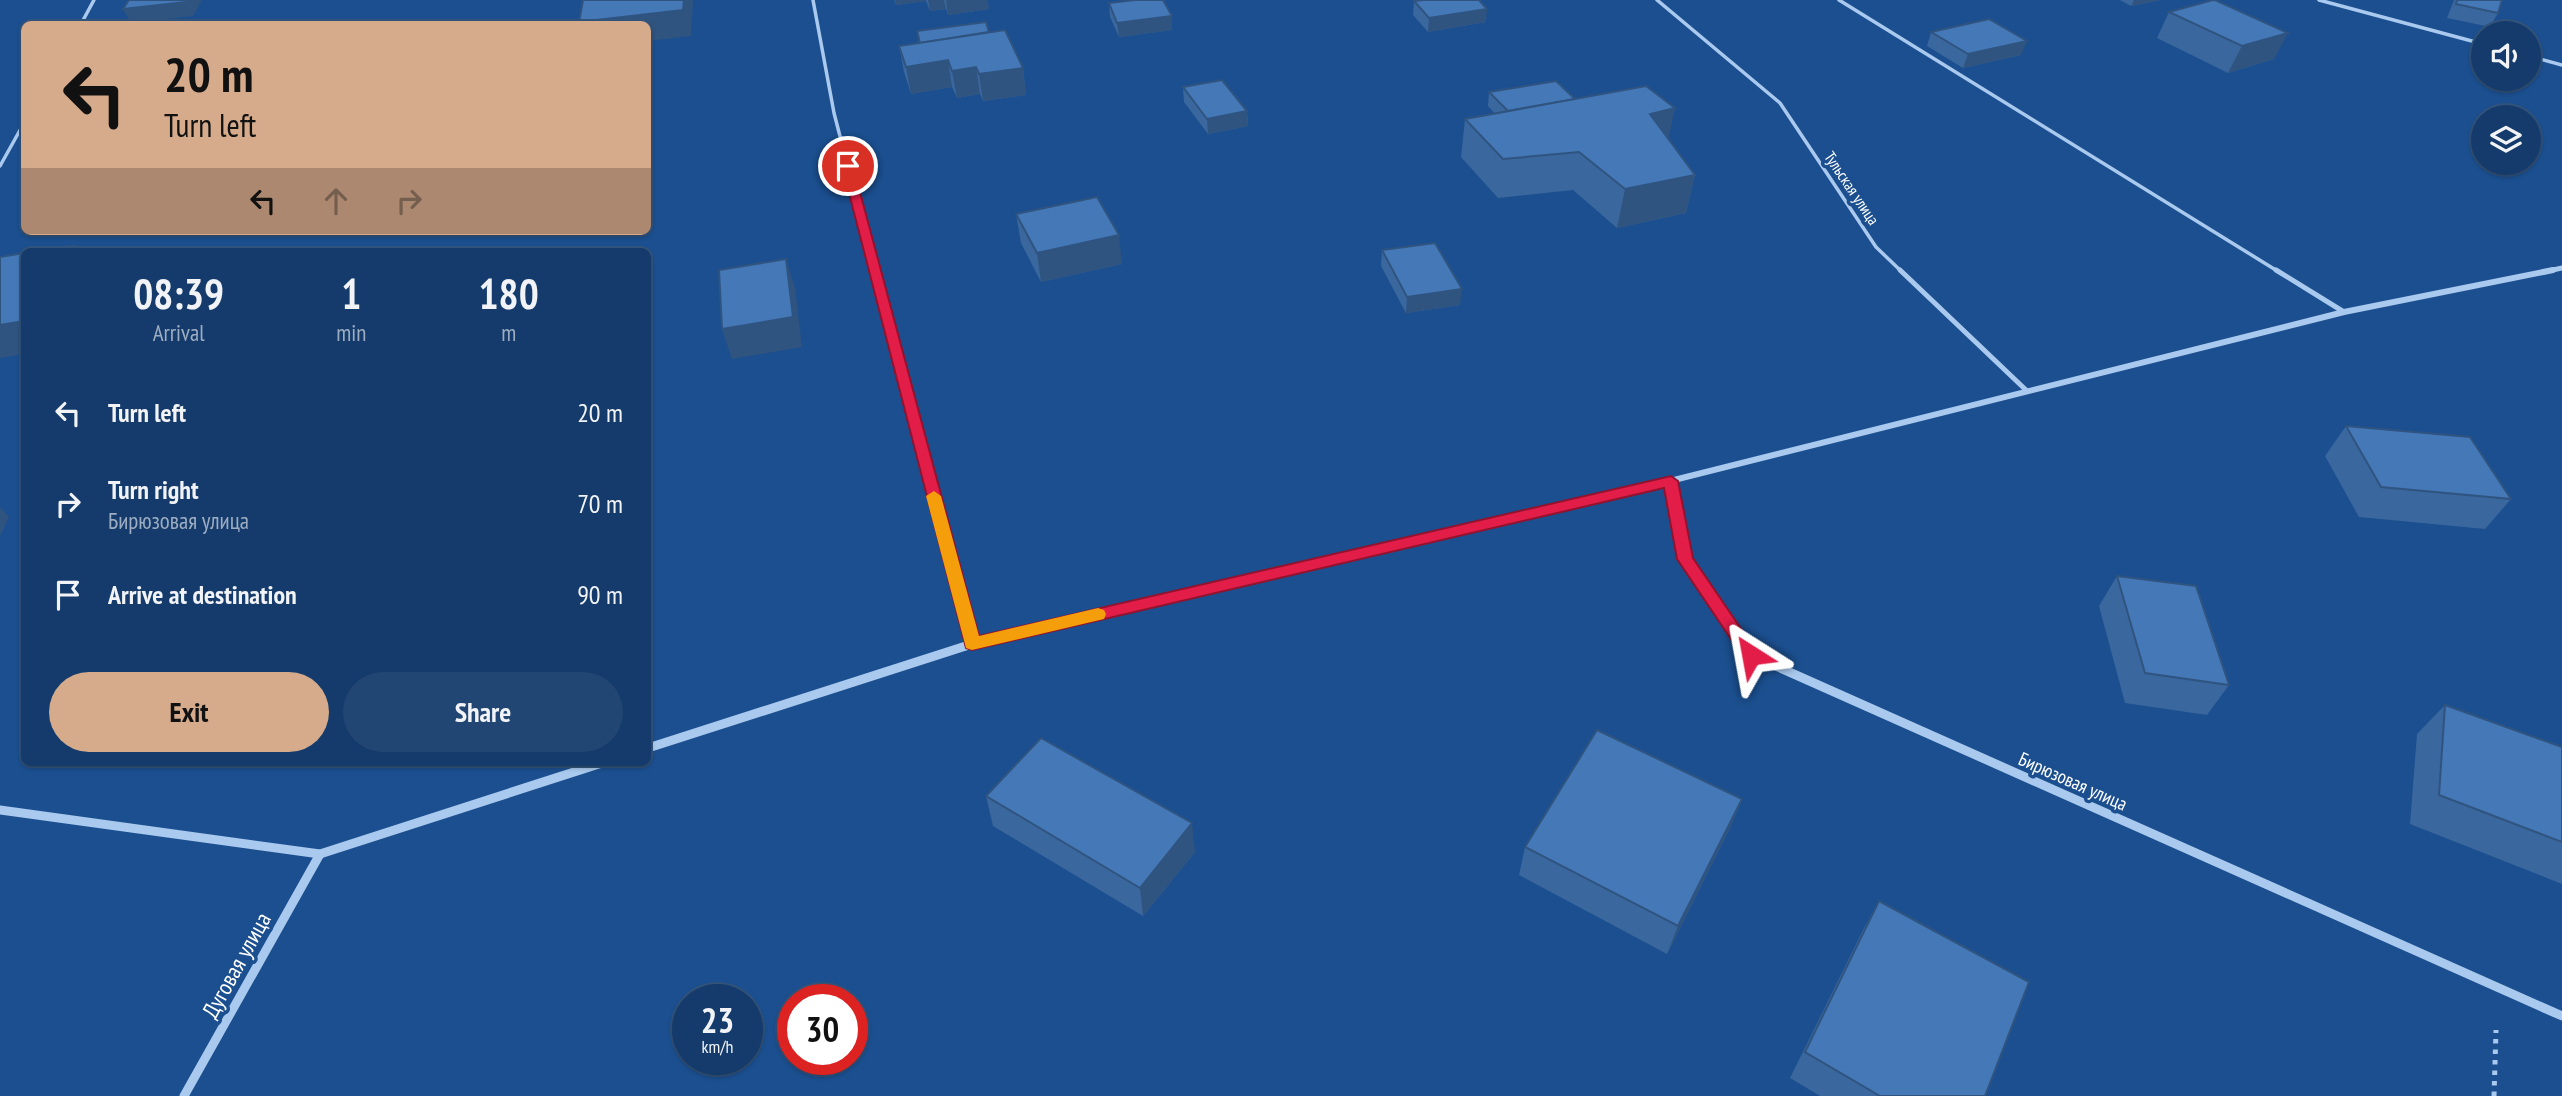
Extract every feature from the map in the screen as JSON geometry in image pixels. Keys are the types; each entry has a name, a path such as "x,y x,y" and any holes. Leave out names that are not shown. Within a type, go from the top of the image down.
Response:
{"street":[{"path":"651,747 972,643 1671,481 2344,312 2562,268"},
{"name":"Бирюзовая улица","path":"1671,481 1685,559 1751,655 2562,1016"},
{"path":"0,810 320,854 593,766"},
{"name":"Дуговая улица","path":"184,1096 320,854"}],"lane":[{"path":"82,21 94,0"},
{"path":"813,0 834,113 972,643"},
{"name":"Тульская улица","path":"1657,0 1780,103 1876,247 2027,391"},
{"path":"1839,0 2344,312"},
{"path":"2319,0 2471,41"},
{"path":"2541,59 2562,65"},
{"path":"0,166 21,128"}],"path":[{"path":"2494,1096 2498,987"}],"building":[{"path":"129,0 187,0 123,9"},
{"path":"583,0 684,0 683,10 579,21"},
{"path":"1163,0 1172,16 1117,23 1109,3"},
{"path":"1479,0 1487,9 1429,18 1414,1"},
{"path":"2215,0 2288,33 2242,46 2169,12"},
{"path":"2457,0 2502,0 2498,13 2456,4"},
{"path":"1989,19 2027,41 1968,54 1931,32"},
{"path":"986,22 989,32 920,43 917,31"},
{"path":"1005,30 1023,68 979,74 976,67 952,71 948,60 906,67 899,46"},
{"path":"1222,80 1247,111 1207,119 1183,87"},
{"path":"1556,81 1575,99 1508,111 1489,92"},
{"path":"1646,86 1675,108 1650,114 1695,175 1625,189 1579,152 1503,159 1465,119"},
{"path":"1097,197 1119,235 1037,253 1016,214"},
{"path":"1435,243 1462,289 1407,297 1382,250"},
{"path":"21,254 21,322 0,325 0,257"},
{"path":"786,259 793,317 722,329 719,270"},
{"path":"2346,426 2470,437 2511,499 2381,487"},
{"path":"2117,576 2196,586 2229,685 2145,673"},
{"path":"2445,705 2562,747 2562,842 2439,795"},
{"path":"1597,730 1742,799 1678,926 1525,847"},
{"path":"1041,738 1192,823 1140,888 986,796"},
{"path":"1879,901 2029,982 1985,1096 1880,1096 1805,1052"}],"slow traffic":[{"path":"934,496 972,643 1098,614"}],"route":[{"path":"848,166 972,643 1671,481 1685,559 1751,655"}]}
